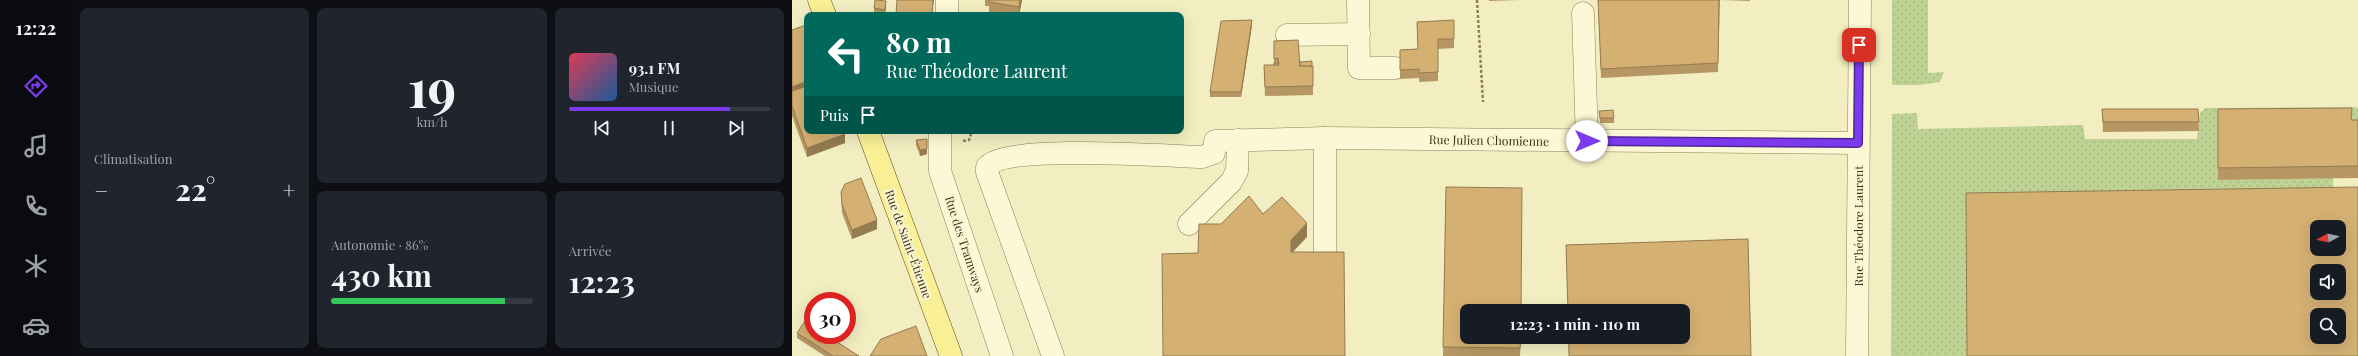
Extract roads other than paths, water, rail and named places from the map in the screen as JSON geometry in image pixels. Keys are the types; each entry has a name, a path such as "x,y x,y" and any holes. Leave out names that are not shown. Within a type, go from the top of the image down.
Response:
{"main road":[{"path":"819,0 824,12"},
{"name":"Rue de Saint-Étienne","path":"869,134 951,356"}],"street":[{"path":"947,0 947,12"},
{"path":"1358,0 1359,68 1395,68"},
{"name":"Rue Théodore Laurent","path":"1857,356 1860,0"},
{"path":"1583,13 1587,141"},
{"path":"1287,35 1359,34"},
{"name":"Rue des Tramways","path":"940,134 940,171 1002,356"},
{"path":"1325,138 1325,260"},
{"name":"Rue Julien Chomienne","path":"1052,356 987,172 990,163 1039,153 1202,157 1214,153 1215,140 1325,138 1858,143"},
{"path":"1189,224 1231,182 1237,171 1238,140"}]}
